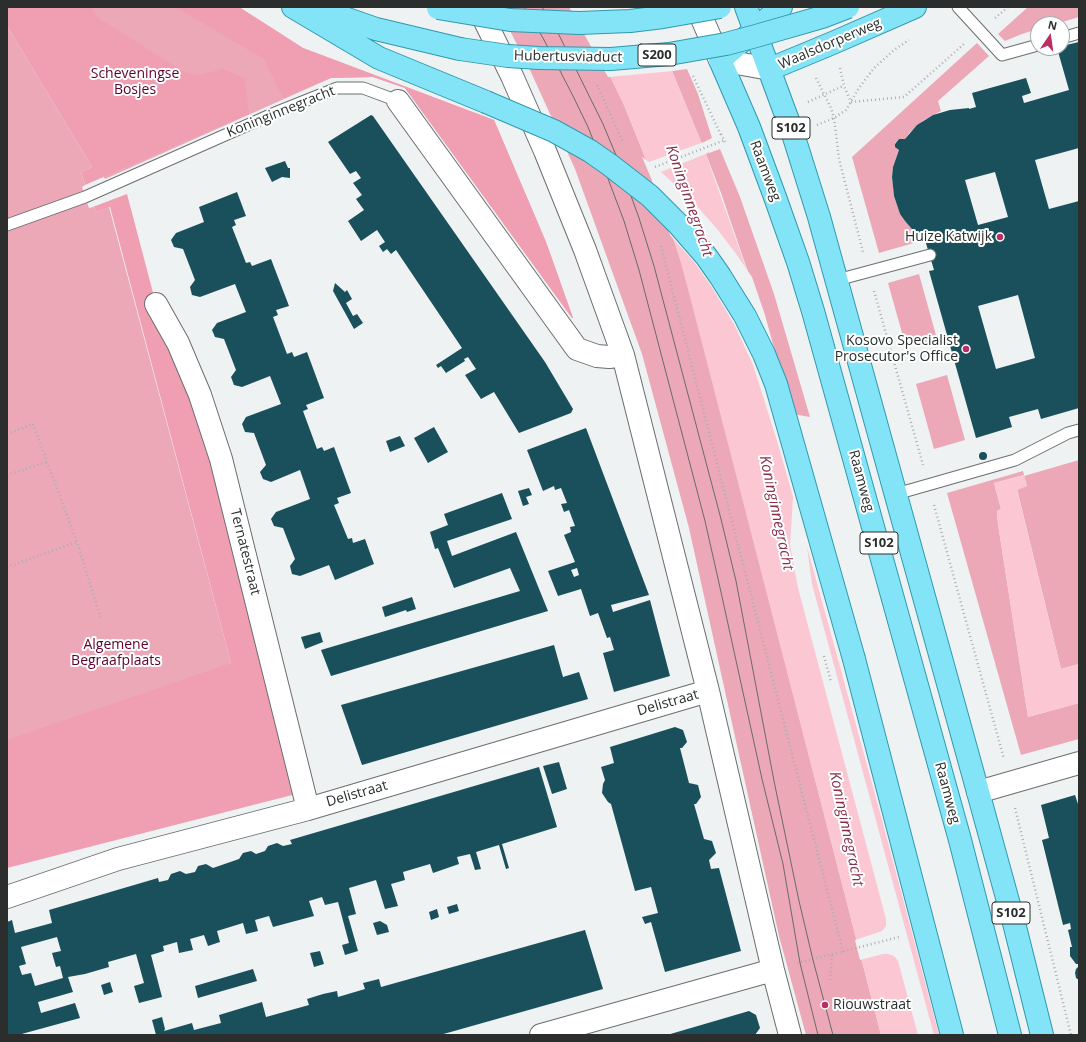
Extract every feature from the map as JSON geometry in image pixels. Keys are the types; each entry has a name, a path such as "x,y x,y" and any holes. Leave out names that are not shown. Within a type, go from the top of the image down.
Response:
{"main road":[{"path":"293,7 379,58 486,102 564,137 590,152 650,196 679,225 706,256 720,276 745,316 764,354 776,384 854,659 952,1035"},
{"name":"Hubertusviaduct","path":"312,7 376,29 460,49 508,56 611,59 669,54 726,44 815,19 848,7"},
{"path":"630,21 663,7"},
{"path":"436,8 510,20 579,23 630,21 720,7"},
{"name":"S102","path":"746,7 793,134 836,280 1014,923 1042,1035"},
{"path":"720,60 782,7"},
{"name":"Waalsdorperweg","path":"770,69 836,42 903,9"},
{"name":"Raamweg","path":"720,60 766,172 794,251 813,311 960,840 1010,1035"}],"street":[{"path":"478,7 512,76 545,151 585,250 623,355 708,691 773,970 790,1035"},
{"name":"Raamweg","path":"697,7 720,60"},
{"name":"Waalsdorperweg","path":"720,60 770,69"},
{"name":"Koninginnegracht","path":"398,102 577,349 597,356 609,357 623,355"},
{"name":"Ternatestraat","path":"156,304 178,343 200,395 221,459 308,809"},
{"name":"Delistraat","path":"7,896 118,859 308,809 708,691"},
{"path":"978,792 1079,763"},
{"path":"541,1035 773,970"}],"lane":[{"path":"958,7 1002,55 1030,47"},
{"name":"Koninginnegracht","path":"7,225 85,197 270,115 336,88 363,88 398,102"},
{"path":"836,280 930,254"},
{"path":"896,494 1015,460 1068,433 1079,430"}],"path":[{"path":"851,102 904,97 1008,7"},
{"path":"913,37 894,50 874,68 859,88 846,110 834,118 839,160 995,723 1071,1035"},
{"path":"836,42 844,86 851,102"},
{"path":"596,83 625,145"},
{"path":"824,95 844,86"},
{"path":"648,169 707,147"},
{"path":"659,238 843,952"},
{"path":"7,434 32,424 77,542 102,619"},
{"path":"7,476 47,462"},
{"path":"7,568 77,542"},
{"path":"773,970 900,937"},
{"path":"830,980 832,955"}],"green space":[{"name":"Scheveningse Bosjes","path":"7,7 239,7 303,48 494,120 546,242 573,318 405,88 373,77 331,78 105,179 7,19"},
{"path":"7,7 94,7 93,9 97,17 184,72 200,75 223,69 245,78 249,114 85,185 81,172 92,167 7,26"},
{"path":"175,7 239,7 303,48 494,120 546,242 573,318 405,88 373,77 331,78 283,98 264,59"},
{"path":"498,7 571,7 609,74 624,105 653,177 690,294 881,1035 806,1035 779,936 689,528 642,354 575,169 530,70"},
{"path":"1028,7 1079,7 1079,17 1070,20 1070,16 1030,16 1030,32 1005,41 998,34"},
{"name":"Algemene Begraafplaats","path":"7,26 92,167 81,172 85,185 82,187 89,208 94,207 96,212 109,207 231,663 7,801"},
{"path":"977,43 989,56 938,101 941,111 924,120 910,132 905,139 899,139 895,143 899,150 893,167 892,177 894,196 900,214 917,235 924,240 879,253 852,157"},
{"path":"687,69 698,94 712,138 704,142 704,149 672,71"},
{"path":"704,149 709,153 720,149 740,197 774,294 810,417 793,414 763,316 721,193"},
{"path":"127,194 156,304 178,343 304,792 7,868 7,740 231,663 110,207 96,212 94,207 90,208"},
{"path":"919,274 937,339 906,347 888,283"},
{"path":"947,375 965,440 934,449 916,384"},
{"path":"1079,460 1079,664 1061,669 1017,489 1027,486 1024,476"},
{"path":"1023,471 1024,475 994,483 1001,509 997,511 998,524 1028,717 1079,703 1079,739 1021,755 947,493"}],"water":[{"path":"639,7 672,71 704,149 763,316 857,658 839,663 939,1035 881,1035 681,262 653,177 624,105 609,74"},
{"path":"1024,475 1027,486 1017,490 1061,669 1079,664 1079,703 1028,717 998,524 997,511 1001,509 994,483"}],"pier":[{"path":"569,7 641,7 674,71 608,77"},
{"path":"704,142 708,153 661,172 689,197 718,230 737,255 752,277 765,315 859,658 839,663 807,547 812,584 934,1035 918,1035 898,961 894,956 883,954 860,960 855,940 882,931 886,926 886,919 798,588 790,545 793,497 753,365 734,324 711,286 694,262 670,235 651,178 642,157 649,162"}],"building":[{"name":"Huize Katwijk","path":"1079,42 1079,148 1035,160 1049,209 1079,201 1079,408 1041,419 1038,409 1009,417 1012,427 976,438 929,271 934,270 925,240 917,235 900,214 894,196 892,177 893,167 899,150 895,147 895,144 899,139 905,139 917,125 933,115 950,110 976,107 972,93 1026,78 1031,93 1022,96 1024,103 1069,90 1059,56 1070,56 1070,44","holes":["995,172 1008,217 978,225 965,180","1018,295 1035,358 996,369 978,306"]},
{"path":"371,115 545,362 573,409 571,413 519,433 494,392 481,399 465,375 476,369 468,357 464,359 465,361 446,373 441,366 438,368 436,365 462,348 396,250 391,254 387,249 383,252 379,246 385,242 377,230 361,241 348,221 364,210 356,199 362,195 353,183 361,178 356,171 350,174 328,142"},
{"path":"285,161 288,168 290,168 290,178 282,177 272,182 265,168"},
{"path":"237,192 246,216 234,220 236,225 232,227 246,263 250,262 252,266 271,259 289,306 276,310 278,315 273,317 287,354 292,352 294,357 307,352 324,398 306,405 308,409 303,411 317,449 322,447 324,451 334,447 351,493 337,498 339,503 334,505 348,539 352,538 353,543 365,539 374,564 335,580 329,565 300,576 292,574 290,566 295,559 283,528 274,526 271,519 276,512 310,499 300,470 271,482 263,479 260,472 266,465 254,433 245,432 242,424 246,417 281,404 270,376 242,387 234,385 231,377 236,370 224,339 215,337 212,330 217,323 246,312 235,284 200,297 192,295 190,287 195,280 183,249 174,247 171,240 176,233 204,222 199,207"},
{"path":"335,283 345,292 347,290 352,299 346,303 353,316 357,314 363,323 354,329 333,291"},
{"path":"434,427 448,452 428,463 414,438"},
{"path":"586,428 649,595 611,605 613,612 650,600 670,676 614,692 603,653 614,650 610,637 607,638 598,613 590,616 581,589 558,596 548,571 575,562 564,535 571,532 570,527 575,526 569,510 564,512 561,504 567,503 561,488 555,490 554,486 543,491 527,450","holes":["577,568 579,575 574,577 571,570"]},
{"path":"400,436 405,446 390,452 386,441"},
{"path":"981,452 985,452 987,456 985,460 981,460 979,458 979,454"},
{"path":"529,488 532,495 526,497 529,504 523,506 518,491"},
{"path":"502,493 512,519 447,541 452,556 516,532 548,611 331,676 321,650 520,591 510,568 454,588 438,548 435,549 430,532 448,525 444,514"},
{"path":"412,597 416,609 407,612 406,610 385,617 382,607"},
{"path":"320,632 323,642 305,649 301,637"},
{"path":"554,645 563,677 579,672 588,699 362,765 341,705"},
{"path":"675,727 683,730 687,742 682,748 680,748 689,783 698,785 701,797 696,804 694,804 704,839 712,841 716,853 709,860 711,869 719,868 741,951 665,972 651,922 645,924 642,917 658,913 651,887 635,891 611,804 602,793 605,780 601,767 614,763 610,747"},
{"path":"559,762 567,789 552,794 543,766"},
{"path":"539,767 557,827 502,844 509,868 506,869 499,845 476,852 481,869 475,870 470,854 457,857 459,864 433,873 430,864 403,872 405,880 391,884 398,906 385,909 376,880 349,888 356,914 348,916 358,951 345,955 342,945 349,943 338,902 325,905 322,897 309,901 314,916 273,927 269,916 255,920 258,931 246,934 243,923 217,931 220,942 208,946 204,935 190,939 193,950 179,953 177,942 163,946 164,951 151,955 162,997 139,1003 134,986 144,983 136,954 108,962 109,967 68,977 73,992 38,1002 41,1013 75,1003 80,1018 18,1035 7,1035 7,922 12,920 15,933 52,923 49,910 158,878 159,882 168,880 171,874 180,871 186,874 195,872 198,866 206,864 213,868 239,859 243,853 251,851 256,854 265,851 268,846 277,843 283,846 292,844 290,840","holes":["57,937 61,951 52,953 56,967 60,966 63,978 35,986 31,973 22,975 19,966 26,964 21,947"]},
{"path":"1075,795 1079,807 1079,964 1076,964 1070,956 1070,947 1072,947 1068,930 1071,929 1070,923 1063,925 1042,840 1049,838 1041,805"},
{"path":"457,904 459,911 449,914 447,907"},
{"path":"437,909 439,917 431,920 429,912"},
{"path":"380,921 387,925 389,932 377,935 373,923"},
{"path":"585,930 603,989 440,1035 156,1035 152,1020 162,1017 165,1029 164,1031 192,1023 194,1030 221,1023 219,1015 262,1002 266,1017 309,1005 307,999 323,994 337,991 338,997 365,989 363,983 379,979 381,987"},
{"path":"320,951 324,964 314,967 310,953"},
{"path":"1079,966 1079,980 1076,978 1075,973"},
{"path":"253,969 257,981 198,998 195,986"},
{"path":"110,982 113,992 104,995 101,985"},
{"path":"749,1011 756,1015 760,1028 755,1035 667,1035"}],"tram line":[{"path":"524,7 543,38 588,127 624,221 639,270 705,521 762,779 783,864 800,963 818,1035"},
{"path":"542,7 558,33 603,124 639,218 654,266 736,581 774,781 799,901 833,1035"}],"place":[{"name":"Huize Katwijk","path":"1000,237"},
{"name":"Kosovo Specialist Prosecutor's Office","path":"966,349"},
{"name":"Riouwstraat","path":"825,1005"}]}
